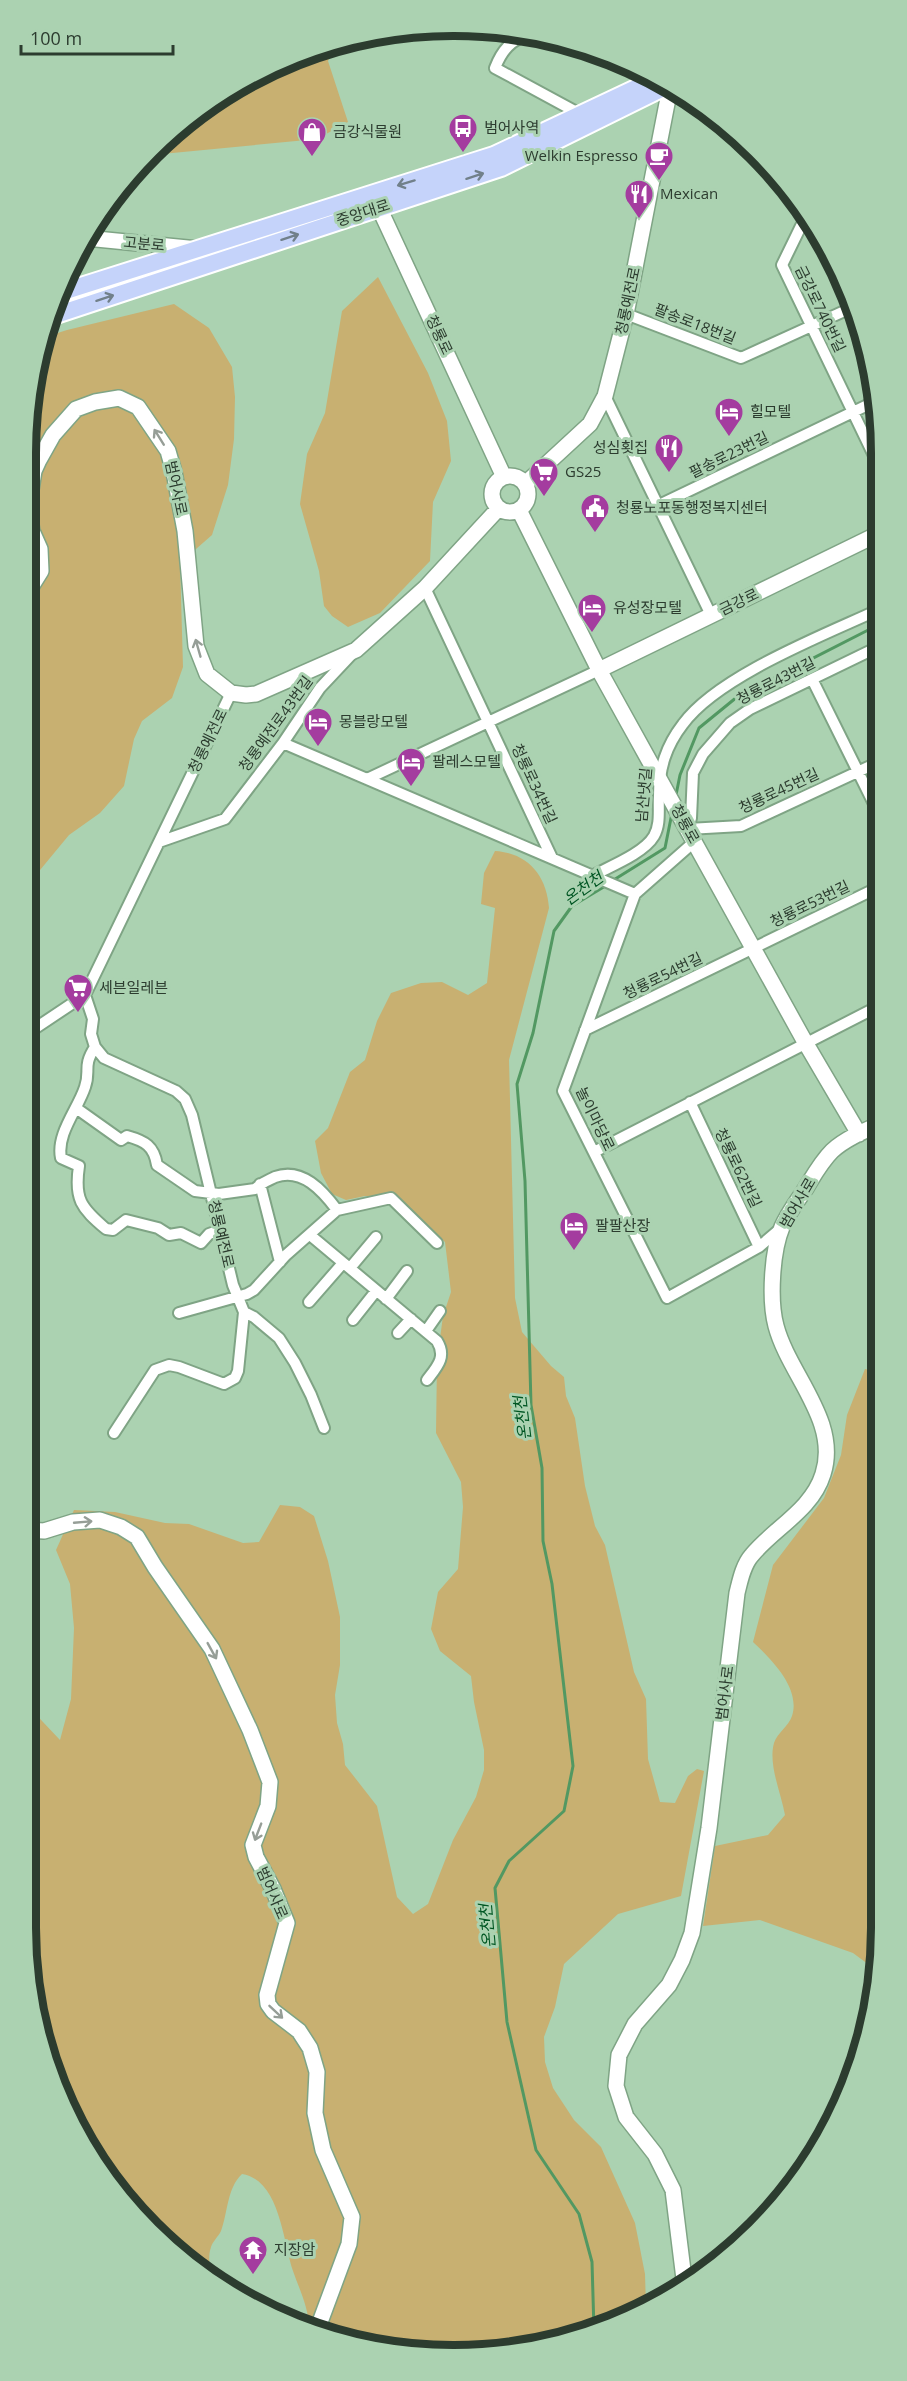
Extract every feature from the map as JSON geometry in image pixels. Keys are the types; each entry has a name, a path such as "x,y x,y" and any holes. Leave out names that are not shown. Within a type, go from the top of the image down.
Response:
{"main road":[{"name":"중앙대로","path":"60,313 376,200 494,155 646,83"},
{"name":"중앙대로","path":"70,289 376,200 501,168 660,91"}],"street":[{"path":"515,41 503,49 495,68 580,114"},
{"name":"청룡예전로","path":"525,484 590,424 605,396 626,314 667,95"},
{"name":"청룡로","path":"376,200 504,477"},
{"name":"금강로740번길","path":"803,225 782,265 871,449"},
{"name":"고분로","path":"96,239 201,249"},
{"name":"팔송로18번길","path":"626,314 741,358 846,311"},
{"path":"605,396 711,615"},
{"name":"범어사로","path":"36,467 53,435 76,409 95,402 119,398 138,407 168,451 174,472 185,531 196,646 207,674 231,693"},
{"name":"팔송로23번길","path":"657,506 868,405"},
{"path":"504,477 516,477 525,484 528,490 527,502 519,510 507,513 494,502 493,490 499,480 504,477"},
{"name":"청룡예전로","path":"85,995 231,693 256,694 356,650 426,588 499,508"},
{"name":"청룡로","path":"519,510 599,670 859,1134"},
{"name":"금강로","path":"599,670 871,537"},
{"name":"범어사로","path":"36,540 40,549 41,571 36,579"},
{"name":"청룡로34번길","path":"426,588 552,858"},
{"name":"남산냇길","path":"594,875 634,854 653,838 659,825 660,779 666,750 684,722 711,696 745,674 871,613"},
{"name":"청룡예전로43번길","path":"159,842 225,819 283,743 320,688 356,650"},
{"name":"청룡로43번길","path":"691,836 693,773 715,738 730,723 750,710 871,650"},
{"path":"368,779 599,670"},
{"path":"812,679 871,798"},
{"path":"283,743 635,894"},
{"name":"청룡로45번길","path":"691,836 741,826 871,766"},
{"name":"놀이마당로","path":"691,836 635,894 563,1091 667,1298 759,1247 783,1227"},
{"name":"청룡로53번길","path":"753,948 871,891"},
{"name":"청룡로54번길","path":"585,1030 753,948"},
{"path":"36,1028 85,995 93,1019 91,1034 95,1047 88,1058 86,1084 70,1118 60,1150 61,1158 79,1166 77,1195 96,1221 106,1229 113,1230 126,1220 136,1221 158,1228 169,1235 181,1233 201,1243 209,1234 220,1230"},
{"path":"594,1152 871,1010"},
{"name":"청룡예전로","path":"95,1047 104,1058 176,1090 185,1099 192,1115 233,1285 244,1312"},
{"name":"청룡로62번길","path":"690,1102 759,1247"},
{"path":"76,1108 121,1140 127,1136 145,1141 156,1156 158,1166 195,1191 211,1194 255,1189 260,1184 284,1174 296,1175 312,1183 337,1210"},
{"name":"범어사로","path":"684,2276 673,2190 655,2154 626,2117 616,2086 619,2055 635,2024 669,1985 692,1933 709,1828 737,1593 742,1574 751,1556 808,1502 823,1475 827,1446 819,1416 791,1365 776,1325 773,1288 776,1252 783,1227 821,1162 834,1149 871,1128"},
{"path":"260,1184 280,1262"},
{"path":"179,1313 239,1297 254,1290 280,1262 337,1210 391,1198 437,1243"},
{"path":"310,1235 426,1331 442,1349 442,1356 427,1380"},
{"path":"309,1302 376,1238"},
{"path":"386,1299 407,1271"},
{"path":"353,1320 376,1291"},
{"path":"426,1331 440,1311"},
{"path":"114,1433 155,1370 169,1365 179,1367 224,1384 235,1378 238,1371 244,1312 254,1317 279,1338 311,1395 324,1428"},
{"path":"398,1333 411,1319"},
{"name":"범어사로","path":"36,1531 44,1531 73,1522 100,1520 121,1527 137,1537 212,1649 250,1730 270,1782 268,1806 253,1845 256,1857 273,1888 287,1923 267,1995 268,2004 273,2011 299,2031 310,2048 317,2072 315,2113 323,2150 352,2217 349,2244 320,2323"}],"shaded area":[{"path":"331,54 328,61 348,122 317,139 162,154 199,122 245,92 294,68"},
{"path":"378,277 428,373 447,421 451,461 433,502 430,561 380,613 348,627 332,616 324,606 319,571 300,504 307,454 325,413 342,311"},
{"path":"174,304 209,328 232,367 235,397 234,439 228,485 212,535 180,563 183,667 172,698 142,721 134,739 124,786 100,813 69,835 36,875 37,426 44,372 53,334"},
{"path":"495,851 517,856 526,861 540,876 549,908 509,1060 515,1298 522,1332 551,1366 564,1377 566,1396 575,1418 585,1486 595,1526 605,1545 634,1672 646,1699 648,1759 660,1802 675,1803 688,1776 697,1769 704,1771 681,1896 618,1914 564,1964 555,2007 544,2037 545,2062 553,2088 574,2120 601,2147 635,2223 645,2274 646,2298 588,2323 562,2331 508,2341 454,2345 372,2337 309,2319 278,2214 265,2188 255,2179 242,2174 233,2186 221,2231 210,2250 210,2266 158,2223 122,2182 106,2159 79,2112 68,2087 50,2036 44,2009 36,1928 36,1715 60,1740 71,1699 74,1628 70,1584 56,1550 74,1510 115,1512 165,1523 189,1524 243,1543 259,1542 280,1505 300,1507 314,1516 328,1561 340,1617 340,1665 335,1695 337,1723 343,1744 345,1765 377,1806 397,1897 413,1914 428,1904 453,1840 476,1797 484,1770 484,1750 471,1676 440,1651 431,1629 438,1592 458,1569 463,1507 461,1482 436,1433 437,1361 443,1316 451,1292 445,1242 397,1197 365,1196 346,1200 332,1194 321,1173 315,1141 328,1128 350,1072 365,1060 377,1021 391,993 421,983 442,982 468,995 487,983 495,908 481,904 484,873"},
{"path":"865,1369 871,1371 871,1928 869,1965 853,1953 760,1920 703,1926 715,1846 768,1835 785,1815 774,1769 773,1751 776,1739 792,1716 794,1705 783,1675 753,1642 773,1565 824,1498 841,1455 847,1415"}],"waterway":[{"name":"온천천","path":"676,795 680,775 699,728 737,697 871,629"},
{"name":"온천천","path":"612,881 665,848 672,813"},
{"name":"온천천","path":"594,2321 592,2262 579,2214 536,2150 507,2022 495,1888 509,1861 564,1811 573,1766 552,1584 543,1541 542,1468 531,1405 525,1181 517,1084 533,1033 554,931 572,906 607,885"}],"place":[{"name":"범어사역","path":"463,154"},
{"name":"금강식물원","path":"312,158"},
{"name":"Welkin Espresso","path":"659,182"},
{"name":"Mexican","path":"639,220"},
{"name":"힐모텔","path":"729,438"},
{"name":"성심횟집","path":"669,474"},
{"name":"GS25","path":"544,498"},
{"name":"청룡노포동행정복지센터","path":"595,534"},
{"name":"유성장모텔","path":"592,634"},
{"name":"몽블랑모텔","path":"318,748"},
{"name":"팔레스모텔","path":"411,788"},
{"name":"세븐일레븐","path":"78,1014"},
{"name":"팔팔산장","path":"574,1252"},
{"name":"지장암","path":"253,2276"}]}
